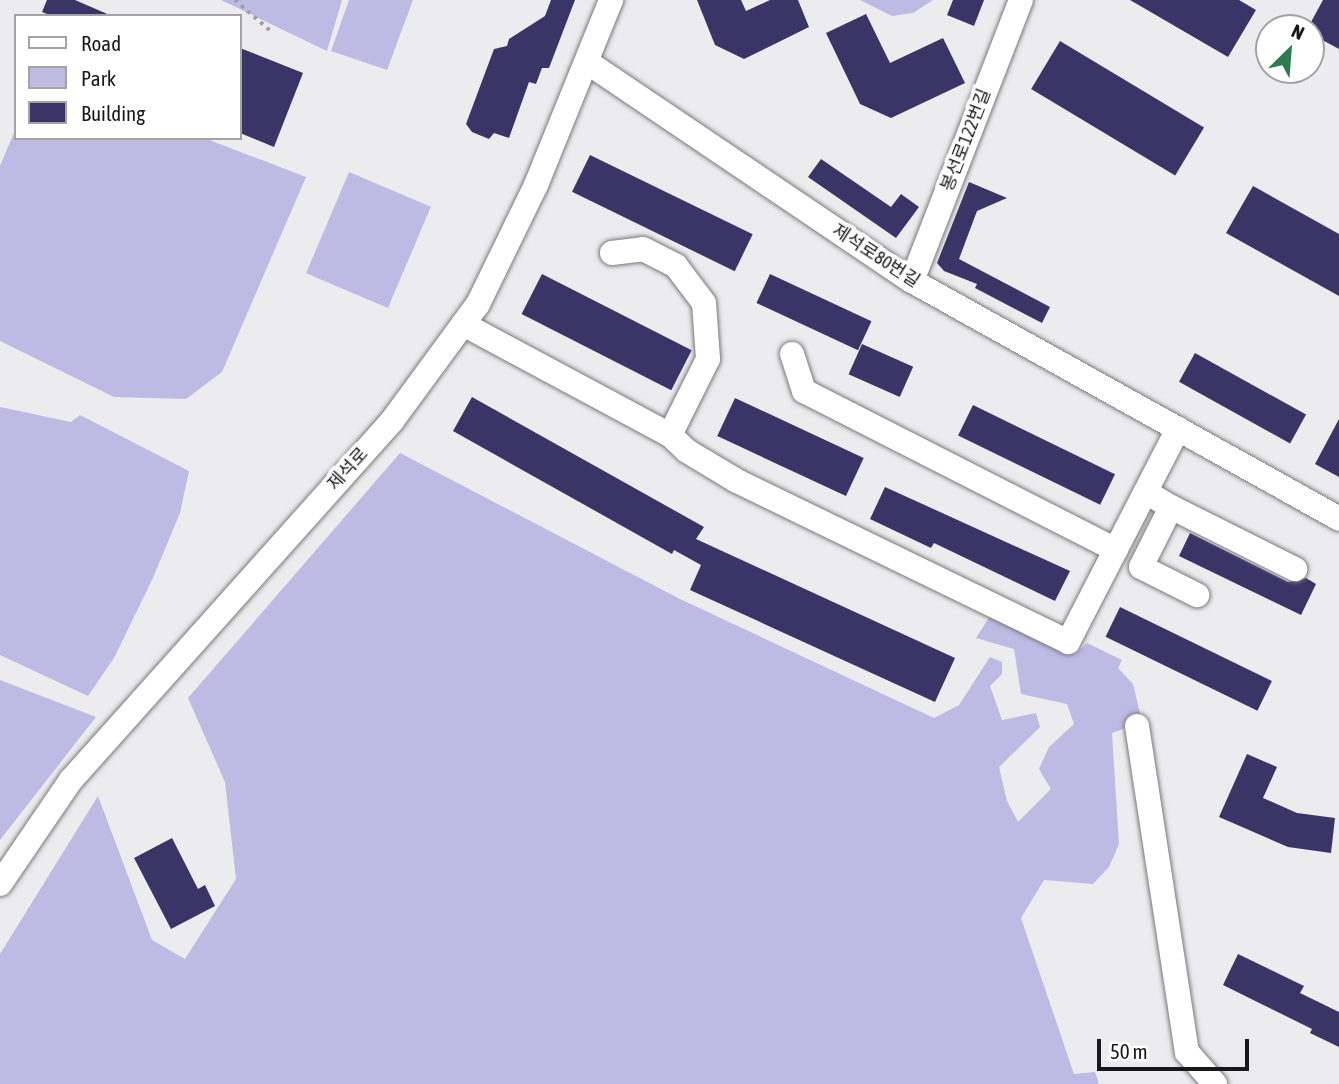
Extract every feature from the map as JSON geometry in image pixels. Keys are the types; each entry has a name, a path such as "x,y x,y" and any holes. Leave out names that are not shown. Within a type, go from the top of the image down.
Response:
{"street":[{"name":"제석로","path":"0,884 71,780 392,421 463,324 505,253 611,0"},
{"name":"봉선로122번길","path":"912,281 1021,0"},
{"name":"제석로80번길","path":"587,62 912,281 1339,519"},
{"path":"612,253 643,249 676,266 704,303 708,359 670,435"},
{"path":"463,324 670,435 687,452 737,481 1068,642 1178,429"},
{"path":"792,354 804,391 1116,550"},
{"path":"1146,492 1295,569"},
{"path":"1171,507 1141,567 1197,595"},
{"path":"1137,726 1187,1052 1216,1084"}],"path":[{"path":"235,0 273,33"}],"green space":[{"path":"221,0 342,0 327,51"},
{"path":"349,0 413,0 387,70 331,51"},
{"path":"860,0 933,0 913,13 892,16"},
{"path":"14,133 14,140 209,140 306,177 222,372 186,399 114,397 0,341 0,166"},
{"path":"349,172 431,207 388,308 306,273"},
{"path":"0,407 71,422 80,415 189,471 180,513 152,580 114,658 88,696 0,655"},
{"path":"400,453 680,599 934,718 959,705 990,657 1002,662 1002,674 990,686 1002,720 1036,713 1040,727 999,767 1007,801 1018,822 1051,789 1039,769 1049,747 1074,724 1067,704 1021,694 1014,649 976,638 990,616 1075,654 1087,643 1122,660 1118,668 1133,684 1142,722 1112,733 1119,844 1109,867 1093,884 1044,880 1021,918 1074,1074 1095,1072 1099,1084 0,1084 0,954 98,796 152,940 185,959 236,879 225,782 188,698"},
{"path":"0,680 96,717 0,840"}],"building":[{"path":"47,0 75,0 107,14 47,14 42,12"},
{"path":"551,0 575,0 549,68 542,68 536,84 529,82 509,138 494,133 489,139 472,132 466,124 494,49 507,46 509,39 545,16"},
{"path":"697,0 741,0 746,11 770,0 798,0 809,27 744,59 715,45"},
{"path":"953,0 984,0 974,26 947,15"},
{"path":"1130,0 1239,0 1256,10 1228,57"},
{"path":"1323,0 1339,0 1339,49 1325,42 1325,14 1315,14"},
{"path":"866,14 890,63 943,38 965,83 891,118 860,104 826,33"},
{"path":"1060,41 1204,128 1175,176 1031,89"},
{"path":"242,49 303,73 274,147 242,134"},
{"path":"590,155 753,234 735,271 572,192"},
{"path":"821,159 891,207 901,194 919,207 896,238 808,177"},
{"path":"969,182 1007,198 977,211 959,259 1050,307 1042,323 975,288 977,284 944,271 937,263"},
{"path":"1253,186 1339,234 1339,296 1226,233"},
{"path":"542,274 692,350 671,390 522,314"},
{"path":"770,274 872,321 858,350 756,303"},
{"path":"862,344 913,367 900,397 849,374"},
{"path":"1195,353 1306,415 1290,443 1179,382"},
{"path":"472,397 704,527 696,539 955,658 935,702 690,590 701,565 674,550 672,554 453,431"},
{"path":"735,398 864,458 846,496 717,436"},
{"path":"973,405 1115,474 1100,505 958,436"},
{"path":"1339,419 1339,477 1315,464"},
{"path":"885,487 1070,571 1055,601 934,543 931,548 870,519"},
{"path":"1190,533 1288,582 1306,578 1316,584 1301,615 1179,556"},
{"path":"1120,607 1272,681 1257,711 1106,637"},
{"path":"1247,754 1277,767 1263,798 1297,813 1335,818 1331,853 1288,847 1219,817"},
{"path":"172,838 198,889 205,885 215,906 171,929 134,858"},
{"path":"1238,954 1304,986 1300,993 1339,1012 1339,1047 1310,1033 1312,1029 1223,985"}]}
